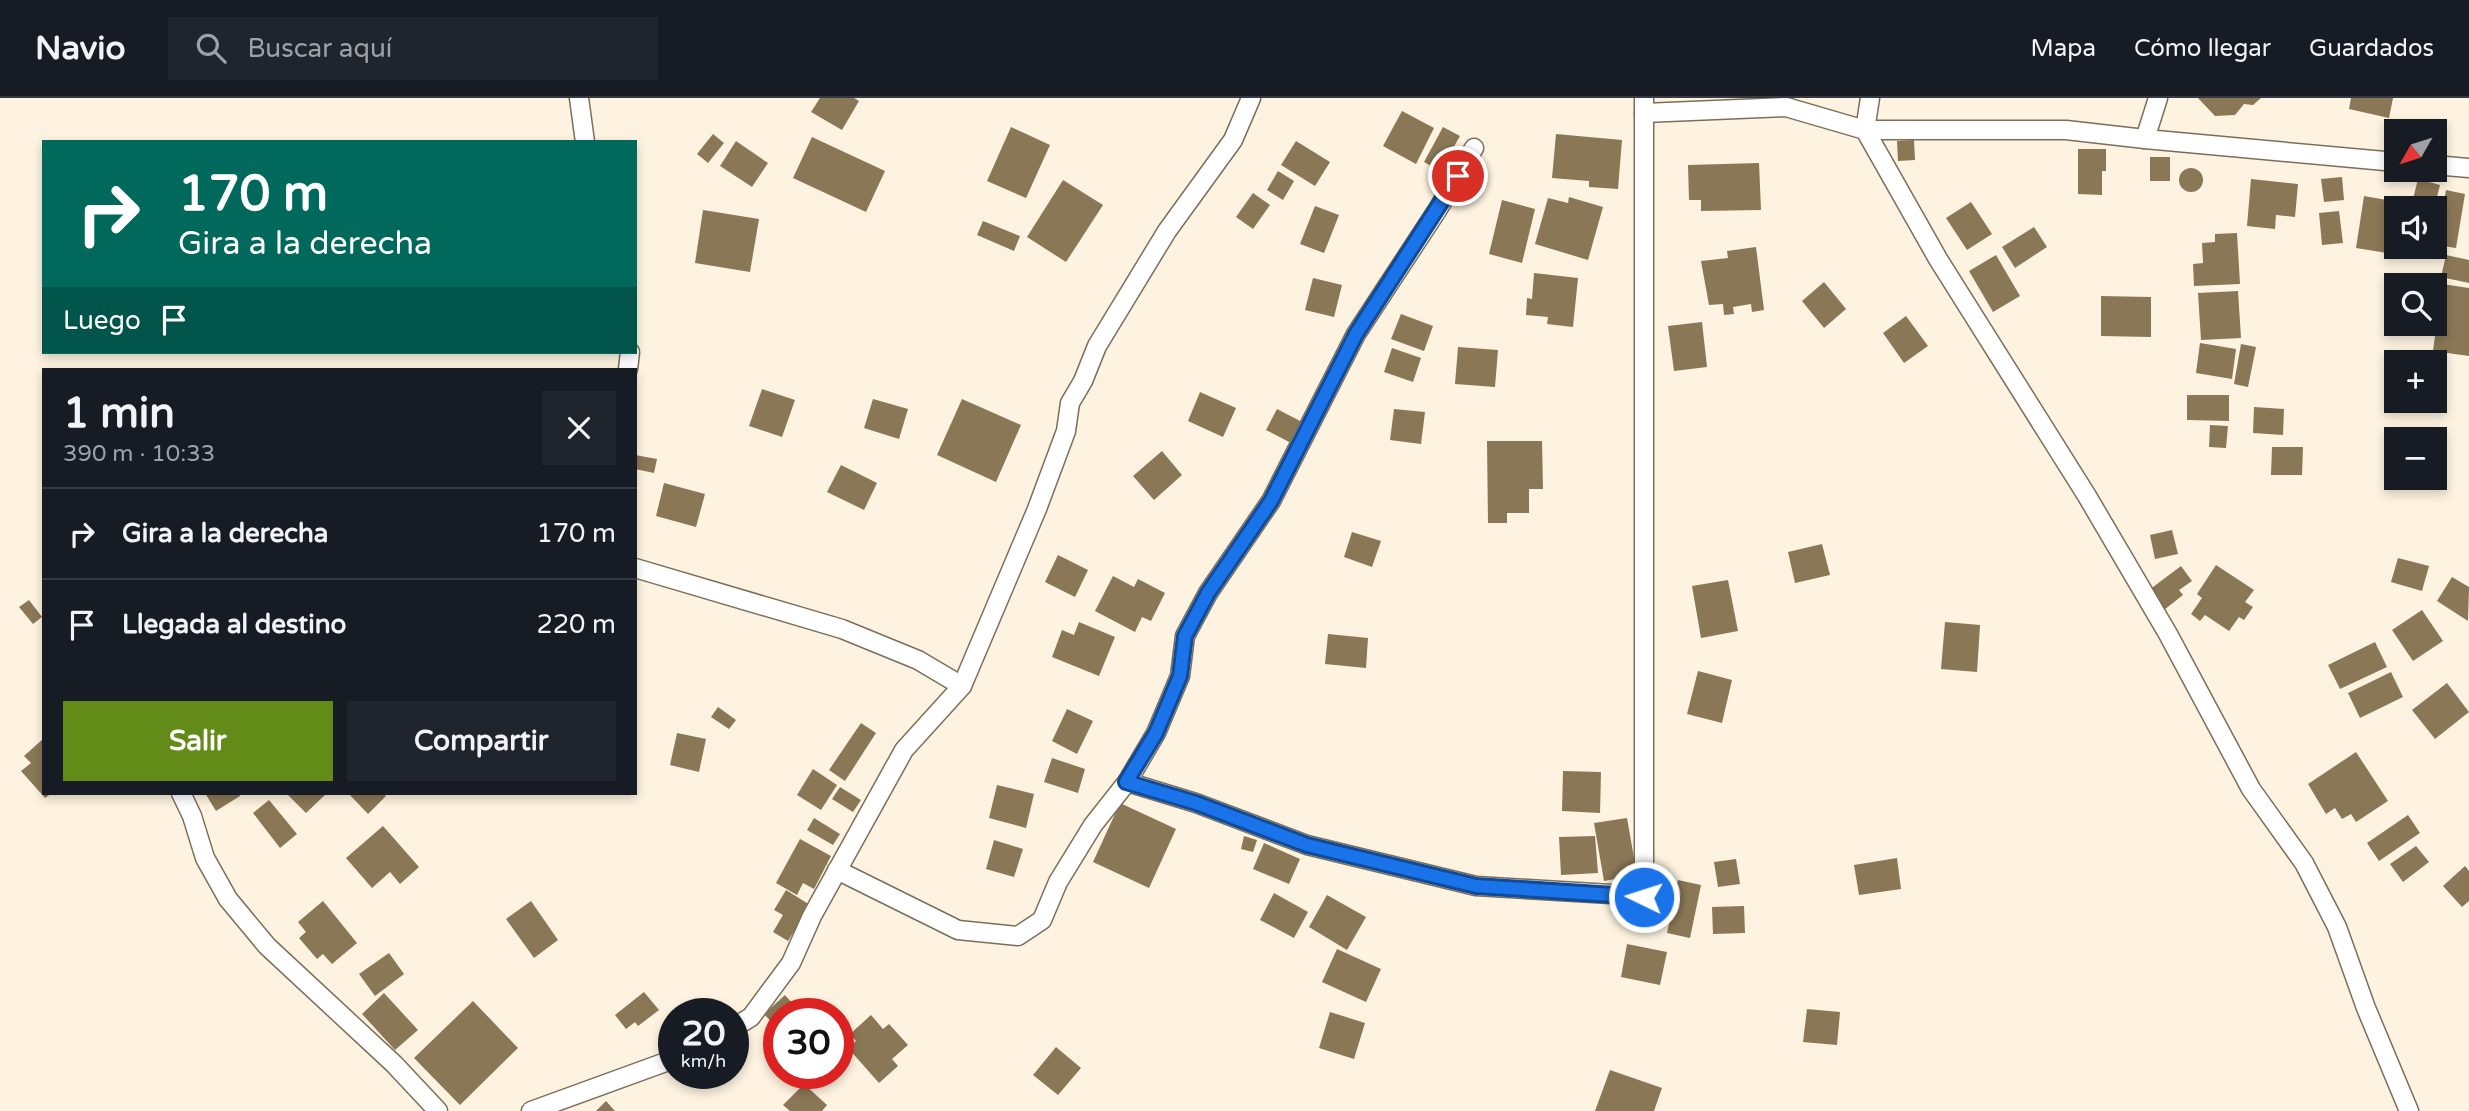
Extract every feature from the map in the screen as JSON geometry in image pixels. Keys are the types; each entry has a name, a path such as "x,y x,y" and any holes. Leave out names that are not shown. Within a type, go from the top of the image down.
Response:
{"street":[{"path":"579,98 585,140"},
{"path":"749,1018 791,962 812,916 904,750 961,686 1037,509 1066,430 1070,402 1083,380 1097,346 1167,231 1233,140 1251,98"},
{"path":"1870,98 1865,130 1938,259 2088,496 2168,634 2251,789 2304,863 2337,926 2365,1008 2409,1111"},
{"path":"2145,139 2158,98"},
{"path":"1126,782 1196,803 1307,845 1476,886 1644,897 1644,106 1786,107 1865,130 2066,130 2384,161"},
{"path":"837,870 958,930 1018,936 1042,920 1058,882 1156,733 1180,676 1185,636 1208,593 1271,501 1356,334 1438,209 1474,148"},
{"path":"2447,166 2469,168"},
{"path":"637,569 842,629 918,660 961,686"},
{"path":"182,795 192,816 205,858 228,899 267,946 394,1064 438,1111"},
{"path":"531,1111 658,1065"}],"building":[{"path":"820,98 854,98 859,101 842,130 811,112"},
{"path":"2198,98 2261,98 2253,105 2244,104 2235,115 2215,116"},
{"path":"2351,98 2393,98 2389,118 2349,109"},
{"path":"1402,111 1434,128 1416,164 1383,146"},
{"path":"1011,127 1050,145 1026,198 987,181"},
{"path":"1443,127 1460,136 1440,171 1424,162"},
{"path":"713,134 724,143 708,163 697,154"},
{"path":"1556,134 1622,140 1618,189 1589,187 1589,181 1552,178"},
{"path":"812,137 885,171 866,212 793,178"},
{"path":"1914,140 1915,160 1898,161 1897,141"},
{"path":"736,141 768,163 752,187 720,166"},
{"path":"1296,141 1330,162 1315,186 1281,165"},
{"path":"2078,149 2106,149 2102,195 2078,194"},
{"path":"2150,157 2170,157 2170,181 2150,181"},
{"path":"1759,163 1761,210 1701,211 1701,200 1689,200 1688,165"},
{"path":"2191,168 2202,175 2203,180 2196,191 2191,192 2180,185 2179,180 2186,169"},
{"path":"1278,171 1294,181 1283,200 1267,190"},
{"path":"2342,177 2344,200 2324,202 2321,179"},
{"path":"2251,179 2298,184 2295,217 2276,215 2275,229 2247,226"},
{"path":"1063,180 1103,205 1066,262 1027,237"},
{"path":"2417,182 2440,185 2437,196 2414,196"},
{"path":"2446,190 2465,194 2456,248 2447,247"},
{"path":"1253,193 1270,205 1253,229 1236,217"},
{"path":"2364,196 2384,200 2384,252 2356,248"},
{"path":"1569,197 1603,207 1588,260 1535,244 1548,198 1568,203"},
{"path":"1502,200 1535,209 1522,263 1489,254"},
{"path":"1971,202 1992,234 1967,250 1946,218"},
{"path":"1315,206 1339,215 1324,253 1300,244"},
{"path":"703,210 759,219 750,272 695,263"},
{"path":"2339,211 2343,243 2322,245 2319,213"},
{"path":"983,221 1020,236 1014,251 977,235"},
{"path":"2034,227 2047,247 2015,268 2002,247"},
{"path":"2237,233 2240,284 2194,286 2193,264 2203,263 2202,243 2215,242 2215,234"},
{"path":"1756,247 1764,310 1752,312 1751,304 1733,307 1734,314 1724,315 1723,304 1709,305 1701,261 1728,258 1727,251"},
{"path":"1996,255 2020,296 1993,312 1969,271"},
{"path":"2447,255 2469,260 2469,283 2447,278 2447,273 2442,273"},
{"path":"1534,273 1578,278 1573,327 1547,324 1548,317 1526,315 1527,298 1532,299"},
{"path":"1313,278 1342,285 1334,317 1305,310"},
{"path":"1824,282 1846,309 1824,328 1802,301"},
{"path":"2447,285 2469,288 2469,356 2447,353 2447,350 2433,350 2435,336 2447,336"},
{"path":"2238,291 2241,338 2201,340 2198,293"},
{"path":"2101,296 2151,297 2151,337 2101,336"},
{"path":"1401,314 1433,326 1424,351 1391,339"},
{"path":"1906,316 1928,346 1904,363 1883,333"},
{"path":"1702,322 1707,367 1674,371 1668,326"},
{"path":"2200,343 2236,349 2232,379 2196,373"},
{"path":"2241,344 2256,347 2248,387 2234,384"},
{"path":"1458,347 1498,350 1495,387 1455,384"},
{"path":"1392,348 1421,358 1413,382 1384,372"},
{"path":"762,389 795,400 782,437 749,426"},
{"path":"1200,392 1236,408 1223,437 1188,421"},
{"path":"2187,395 2229,395 2229,421 2187,420"},
{"path":"873,399 908,409 899,439 864,428"},
{"path":"962,399 1021,425 996,482 937,455"},
{"path":"2254,407 2284,409 2283,435 2253,433"},
{"path":"1277,409 1304,423 1293,444 1266,430"},
{"path":"1394,409 1425,412 1421,444 1390,440"},
{"path":"2210,425 2228,426 2226,448 2209,447"},
{"path":"1487,441 1542,441 1543,489 1529,489 1529,513 1507,513 1507,523 1488,523"},
{"path":"2272,447 2303,447 2302,475 2271,475"},
{"path":"1162,451 1182,475 1154,500 1133,476"},
{"path":"637,455 657,459 654,473 637,469"},
{"path":"841,465 877,483 864,510 827,492"},
{"path":"664,483 705,494 696,527 656,516"},
{"path":"2172,530 2178,554 2155,559 2150,535"},
{"path":"1352,532 1381,541 1372,567 1344,557"},
{"path":"1822,544 1830,575 1795,583 1788,552"},
{"path":"1058,555 1088,570 1075,597 1045,582"},
{"path":"2398,558 2429,566 2422,591 2391,582"},
{"path":"2216,565 2254,590 2245,602 2253,607 2244,620 2239,617 2229,631 2205,615 2200,621 2191,614 2202,598 2197,594"},
{"path":"2181,566 2192,581 2179,590 2183,595 2164,610 2149,590"},
{"path":"1113,576 1134,587 1138,579 1165,593 1151,621 1142,617 1135,632 1095,611"},
{"path":"2452,577 2469,587 2468,621 2437,601"},
{"path":"1728,580 1738,631 1701,638 1692,586"},
{"path":"29,600 42,617 33,624 19,607"},
{"path":"2422,610 2443,641 2413,661 2392,630"},
{"path":"1079,622 1115,637 1099,676 1052,657 1062,630 1074,635"},
{"path":"1945,622 1980,625 1977,672 1941,669"},
{"path":"1328,634 1368,638 1366,668 1325,664"},
{"path":"2375,642 2387,667 2340,689 2328,665"},
{"path":"1698,671 1732,680 1722,723 1687,714"},
{"path":"2391,672 2403,697 2360,718 2348,693"},
{"path":"2447,683 2469,712 2435,739 2412,710"},
{"path":"718,707 736,720 729,729 711,717"},
{"path":"1067,709 1093,721 1077,754 1052,741"},
{"path":"861,723 876,733 845,781 829,770"},
{"path":"677,733 706,739 699,772 670,765"},
{"path":"42,740 42,795 21,771 31,763 24,756"},
{"path":"2356,752 2388,801 2356,822 2351,814 2342,819 2335,808 2326,814 2308,784"},
{"path":"1052,758 1085,769 1078,793 1044,782"},
{"path":"813,769 837,785 821,810 797,795"},
{"path":"1563,771 1601,772 1600,813 1562,811"},
{"path":"997,785 1034,794 1026,828 989,818"},
{"path":"840,787 861,800 853,812 832,799"},
{"path":"206,795 240,795 240,796 216,811"},
{"path":"288,795 325,795 306,813"},
{"path":"350,795 386,796 368,814"},
{"path":"269,800 297,834 280,848 253,813"},
{"path":"1120,803 1176,829 1149,888 1093,862"},
{"path":"2408,815 2420,833 2379,861 2367,843"},
{"path":"814,818 840,834 833,845 807,830"},
{"path":"1627,818 1637,875 1604,881 1594,823"},
{"path":"383,826 419,867 400,884 390,872 372,888 346,858"},
{"path":"1244,836 1257,840 1253,852 1241,849"},
{"path":"1595,836 1598,873 1561,875 1559,837"},
{"path":"800,839 831,856 814,889 803,883 797,895 776,883"},
{"path":"994,840 1023,849 1014,877 986,869"},
{"path":"1264,843 1300,859 1289,884 1253,869"},
{"path":"2416,846 2429,862 2403,882 2390,864"},
{"path":"1897,858 1901,889 1859,895 1854,865"},
{"path":"1736,859 1740,884 1718,887 1714,862"},
{"path":"2465,866 2469,871 2469,901 2462,907 2443,886"},
{"path":"1678,880 1701,885 1690,938 1667,933"},
{"path":"786,890 810,905 788,941 773,932 783,915 774,910"},
{"path":"1274,893 1308,912 1294,938 1260,920"},
{"path":"1327,895 1366,917 1347,950 1309,927"},
{"path":"323,901 357,943 332,964 323,954 317,959 299,938 306,932 298,922"},
{"path":"531,901 558,940 534,958 506,919"},
{"path":"1744,906 1745,933 1713,934 1712,907"},
{"path":"1627,944 1667,952 1660,985 1621,977"},
{"path":"1337,949 1381,969 1366,1002 1322,982"},
{"path":"389,953 404,974 375,996 359,974"},
{"path":"644,992 658,1009 638,1026 635,1022 626,1029 615,1015"},
{"path":"384,993 418,1030 395,1050 362,1014"},
{"path":"473,1001 518,1048 460,1105 414,1058"},
{"path":"1807,1009 1840,1012 1837,1045 1803,1042"},
{"path":"1330,1012 1365,1023 1354,1059 1319,1048"},
{"path":"871,1015 883,1029 889,1024 908,1045 892,1059 898,1066 879,1083 854,1055 854,1030"},
{"path":"1056,1047 1081,1068 1058,1095 1033,1075"},
{"path":"1610,1070 1662,1088 1654,1111 1595,1111"},
{"path":"799,1089 809,1089 827,1105 822,1111 790,1111 783,1105"},
{"path":"606,1101 615,1111 596,1111"}],"route":[{"path":"1458,176 1356,334 1271,501 1208,593 1185,636 1180,676 1156,733 1126,782 1196,803 1307,845 1476,886 1644,897"}]}
